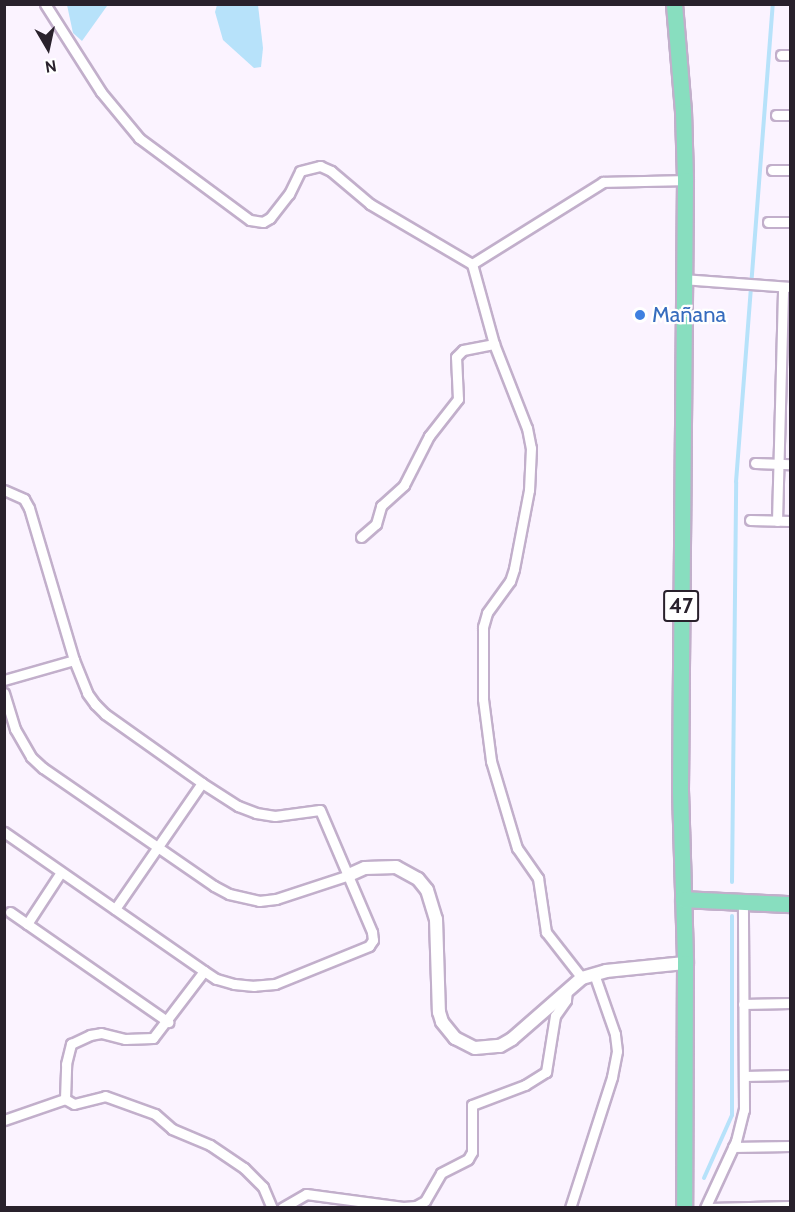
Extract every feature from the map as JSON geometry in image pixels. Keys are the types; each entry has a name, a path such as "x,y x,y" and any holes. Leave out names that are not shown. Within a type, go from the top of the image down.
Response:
{"main road":[{"name":"47","path":"674,4 683,111 685,180 680,790 685,963 684,1208"},
{"path":"682,899 790,904"}],"street":[{"path":"45,4 101,92 139,138 250,220 262,222 270,218 290,194 300,171 320,166 331,171 370,204 472,264 494,344 527,428 531,448 529,490 514,569 510,581 487,613 483,627 483,699 491,761 517,848 538,878 546,932 582,978"},
{"path":"776,115 790,115"},
{"path":"772,170 790,170"},
{"path":"472,264 603,182 685,180"},
{"path":"768,222 790,222"},
{"path":"683,279 787,287 786,379 778,464 777,521"},
{"path":"361,537 376,524 381,506 404,485 429,436 458,399 456,357 463,350 494,344"},
{"path":"755,463 790,464"},
{"path":"4,490 24,499 29,508 74,660 87,693 105,714 238,806 256,813 283,815 320,810 349,875 372,932 373,940 369,946 275,984 254,986 216,979 4,832"},
{"path":"750,520 790,522"},
{"path":"4,680 74,660"},
{"path":"4,693 15,729 31,757 157,848 229,894 259,901 276,899 365,868 396,867 418,879 427,890 436,919 440,1012 447,1030 475,1048 500,1046 567,988 582,978 594,974 685,963"},
{"path":"115,909 202,783"},
{"path":"27,924 62,872"},
{"path":"743,901 744,1110 733,1147 707,1208 790,1206"},
{"path":"10,912 168,1022"},
{"path":"65,1099 66,1064 71,1044 90,1035 102,1033 125,1040 153,1038 168,1022 204,971"},
{"path":"570,1208 612,1077 616,1051 615,1034 594,974"},
{"path":"282,1208 306,1194 403,1207 416,1206 424,1201 441,1173 468,1159 472,1152 472,1105 525,1085 546,1072 555,1016 566,1000 567,988"},
{"path":"743,1004 790,1003"},
{"path":"744,1076 790,1075"},
{"path":"4,1120 65,1099 74,1104 105,1096 155,1114 171,1129 210,1145 244,1168 263,1187 272,1208"},
{"path":"733,1147 790,1146"}],"water":[{"path":"67,5 107,6 82,41 73,33"},
{"path":"217,5 258,5 263,48 261,67 254,68 223,40 215,12"}],"waterway":[{"path":"732,882 736,482 773,4"},
{"path":"704,1178 732,1115 732,916"}],"place":[{"name":"Mañana","path":"640,315"}]}
